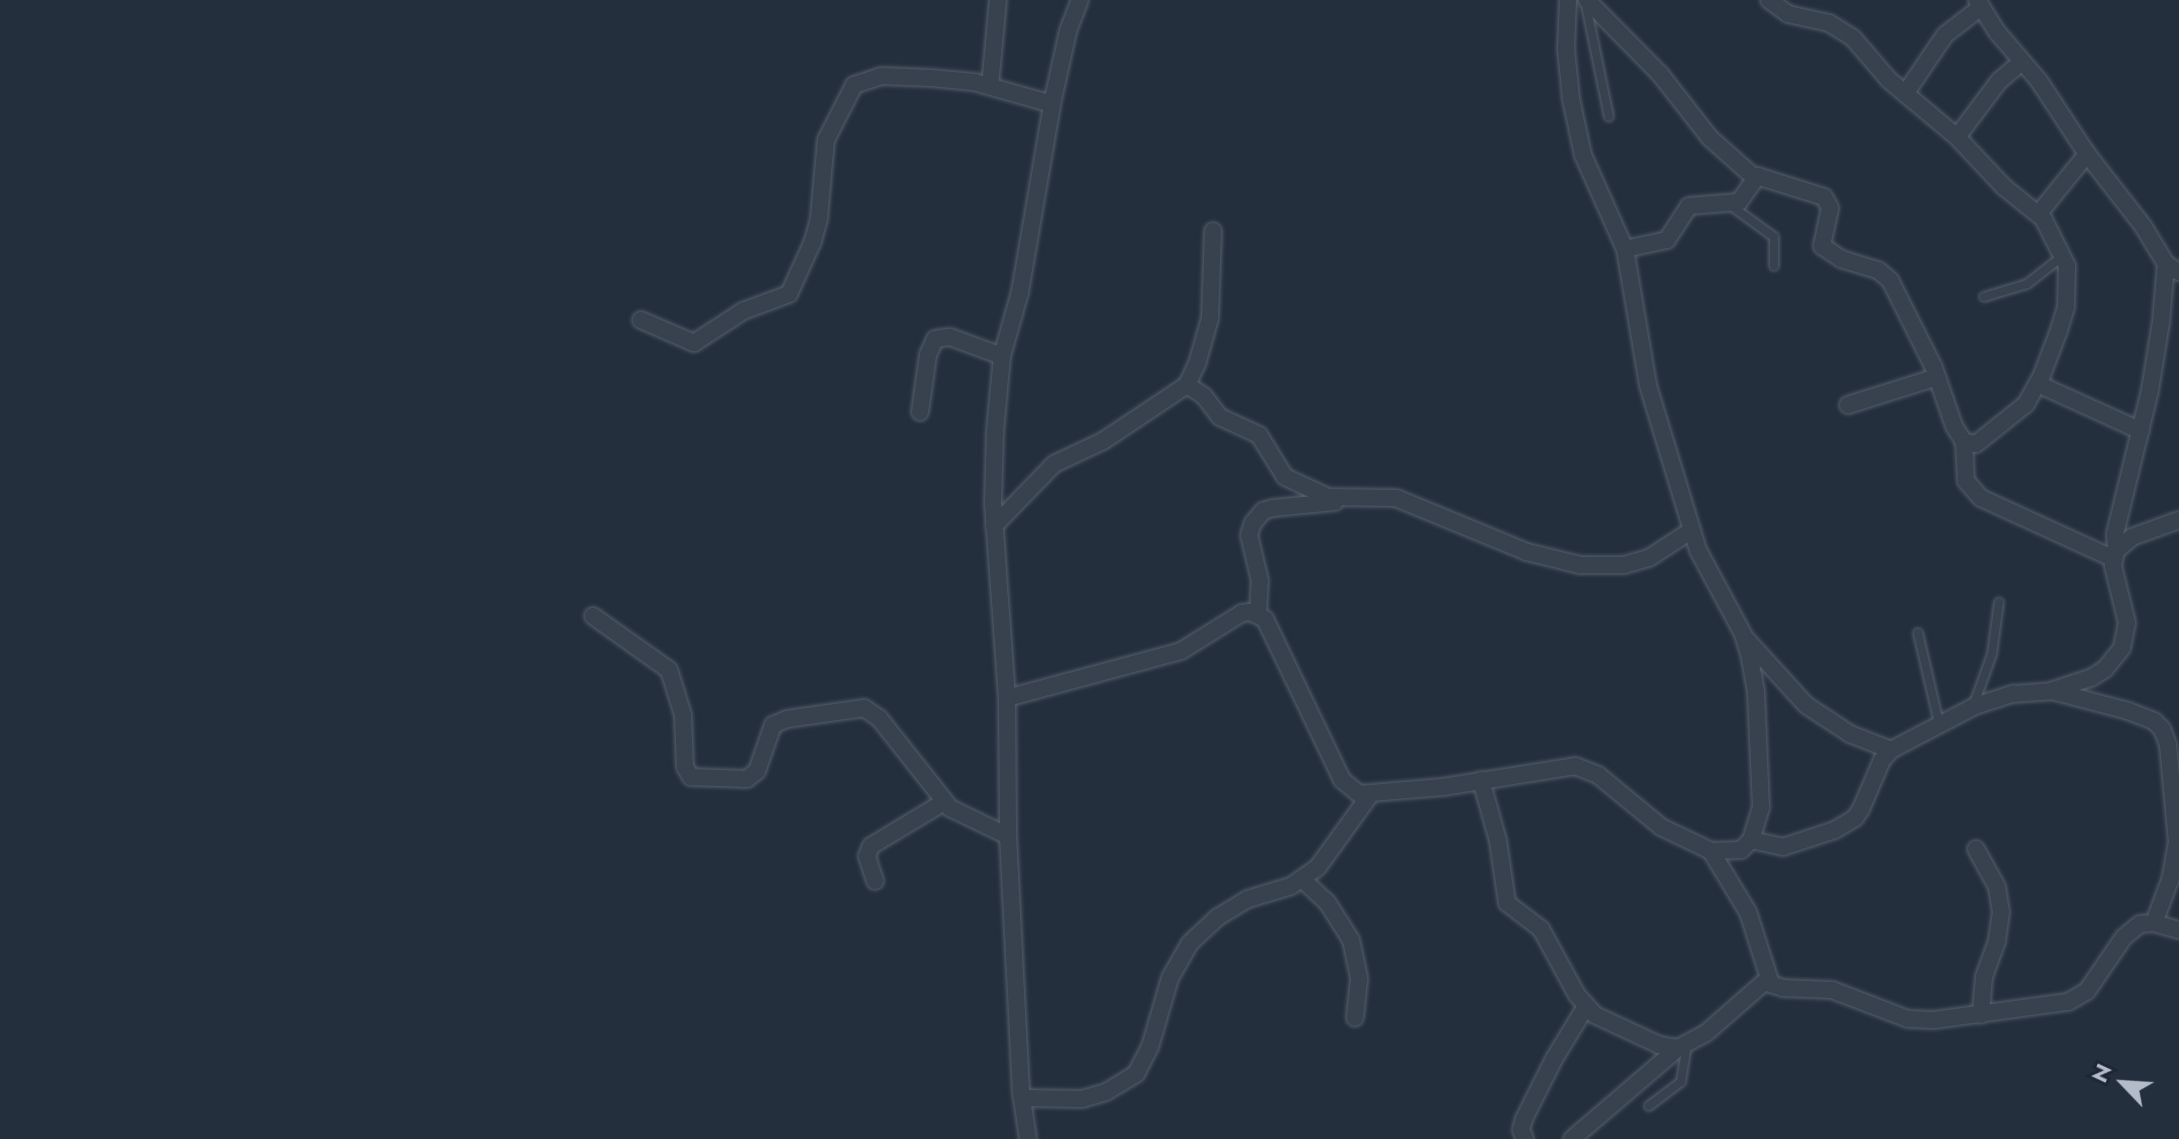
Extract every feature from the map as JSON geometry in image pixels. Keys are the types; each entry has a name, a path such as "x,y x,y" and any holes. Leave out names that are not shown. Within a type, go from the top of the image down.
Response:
{"street":[{"path":"990,86 998,0"},
{"path":"1028,1139 1022,1098 1008,836 1007,698 994,526 995,432 1002,356 1020,292 1052,104 1068,31 1080,0"},
{"path":"1568,0 1567,62 1583,155 1625,249 1648,385 1705,569 1743,634 1806,705 1850,734 1891,750"},
{"path":"1586,0 1660,74 1710,138 1754,177 1816,194 1828,201 1822,246 1841,259 1878,270 1890,280 1937,377 1954,426 1964,442 1966,481 1981,498 2114,554"},
{"path":"1769,0 1788,14 1839,29 1905,94 1957,137 2004,187 2040,216 2064,255 2066,307 2038,384 2017,414 1981,443 1964,442"},
{"path":"1751,840 1783,847 1846,824 1861,809 1882,760 1891,750 1972,707 2013,694 2052,691 2091,678 2122,648 2127,623 2114,554 2115,534 2141,431 2172,268 2087,154 2064,116 1979,4 1945,35 1905,94"},
{"path":"1957,137 1991,90 2022,62"},
{"path":"641,320 694,343 743,311 789,294 813,241 819,218 826,140 854,85 881,76 990,86 1052,104"},
{"path":"2040,216 2043,205 2087,154"},
{"path":"1625,249 1667,240 1689,206 1739,202 1754,177"},
{"path":"994,526 1054,464 1103,441 1187,385 1197,364 1210,318 1213,231"},
{"path":"920,412 928,355 935,339 950,337 1002,356"},
{"path":"1848,405 1937,377"},
{"path":"2038,384 2141,431"},
{"path":"1187,385 1204,396 1220,417 1259,435 1285,477 1316,493 1339,499 1396,498 1527,552 1580,565 1624,565 1649,558 1692,530"},
{"path":"1339,499 1328,504 1263,511 1253,523 1249,535 1260,581 1258,614 1279,646 1342,780 1350,789 1370,795 1560,766 1586,768 1661,827 1711,851 1741,850 1751,840 1760,815 1756,692 1743,634"},
{"path":"2114,554 2132,537 2179,520"},
{"path":"1007,698 1181,651 1242,613 1258,614"},
{"path":"593,616 669,670 683,715 685,767 691,777 747,779 757,771 773,725 787,719 864,708 874,712 944,802 963,817 1008,836"},
{"path":"2052,691 2128,711 2154,721 2162,729 2168,745 2177,842 2170,880 2154,923"},
{"path":"1481,780 1498,841 1504,898 1541,929 1585,1008 1659,1045 1683,1047"},
{"path":"1022,1098 1082,1099 1124,1083 1144,1064 1170,978 1190,943 1218,917 1248,899 1303,880 1339,842 1370,795"},
{"path":"875,881 867,856 871,846 944,802"},
{"path":"1976,849 1997,887 2001,912 1997,941 1984,977 1981,1015"},
{"path":"1711,851 1748,912 1758,937 1768,979 1783,988 1832,990 1908,1019 1934,1020 2068,1002 2087,991 2124,937 2140,924 2154,923 2179,930"},
{"path":"1303,880 1327,902 1351,940 1359,979 1355,1018"},
{"path":"1572,1139 1768,979"},
{"path":"1525,1139 1521,1130 1524,1119 1554,1059 1585,1008"}],"lane":[{"path":"1586,0 1609,117"},
{"path":"1729,205 1774,237 1774,266"},
{"path":"1984,297 2027,284 2064,255"},
{"path":"1972,707 1992,654 1999,602"},
{"path":"1918,633 1939,723"},
{"path":"1649,1106 1681,1082 1683,1047"}]}
